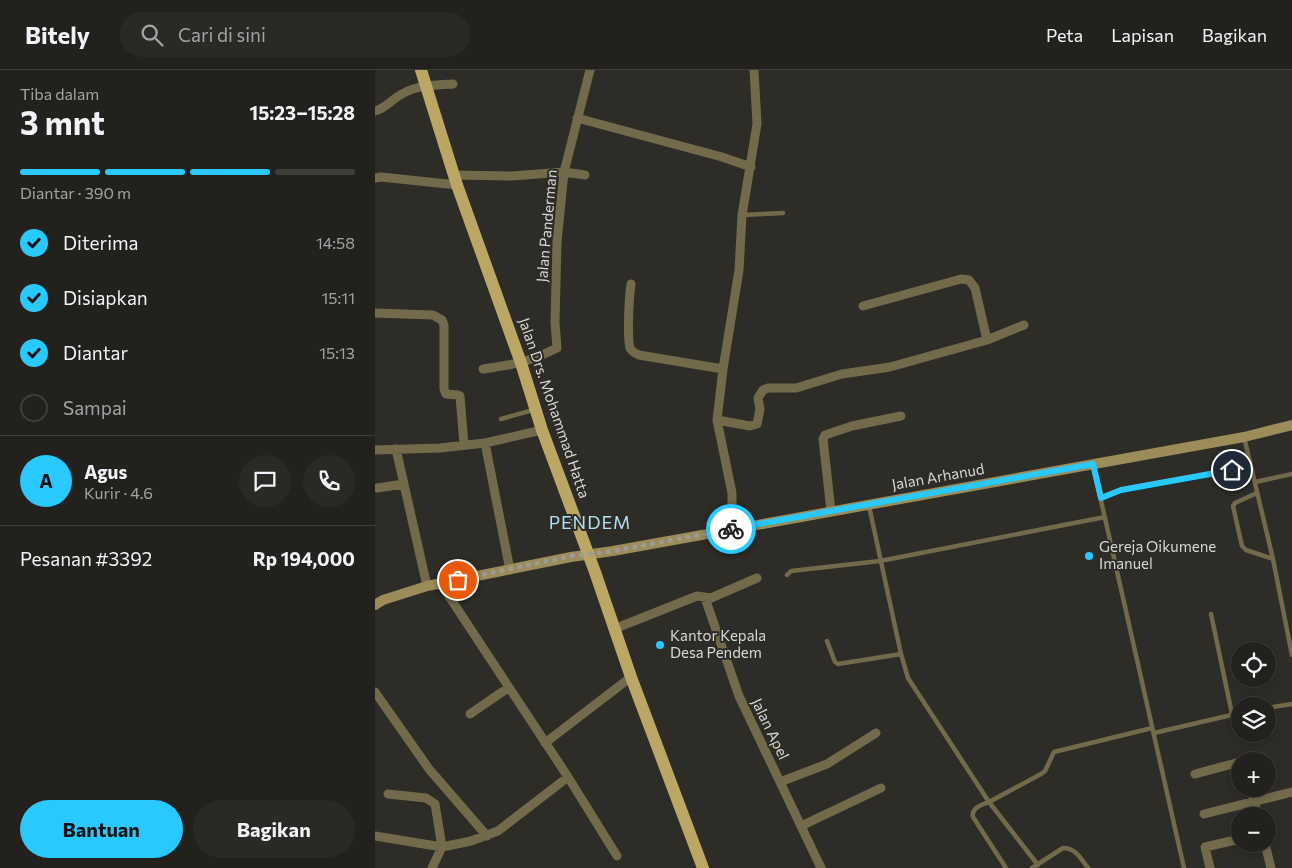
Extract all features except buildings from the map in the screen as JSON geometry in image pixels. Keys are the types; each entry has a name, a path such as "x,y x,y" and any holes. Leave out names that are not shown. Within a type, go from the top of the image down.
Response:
{"main road":[{"name":"Jalan Drs. Mohammad Hatta","path":"421,70 456,180 543,430 631,677 703,868"}],"street":[{"name":"Jalan Panderman","path":"521,363 536,359 557,348 555,323 557,242 563,172 590,70"},
{"path":"732,529 732,493 717,420 739,270 742,215 757,124 753,70"},
{"path":"375,111 380,110 403,92 425,86 453,84"},
{"path":"577,118 751,166"},
{"path":"375,178 456,180 563,172 585,175"},
{"path":"863,306 961,279 969,280 975,288 987,340"},
{"path":"631,284 629,329 630,347 633,352 639,355 723,369"},
{"path":"375,313 433,315 442,320 444,325 443,389 446,394 458,394 460,396 464,445"},
{"path":"717,420 750,426 757,424 760,409 758,398 763,390 768,388 796,388 842,374 890,367 987,340 1024,325"},
{"path":"483,369 521,363"},
{"path":"831,511 823,439 825,435 852,426 901,416"},
{"name":"Jalan Arhanud","path":"375,605 383,600 427,586 588,554 1243,437 1292,425"},
{"path":"375,450 440,448 485,443 543,430"},
{"path":"485,443 510,570"},
{"path":"396,449 427,586"},
{"path":"377,488 404,484"},
{"path":"614,629 697,596 711,598 757,578"},
{"path":"441,584 568,777 617,856"},
{"name":"Jalan Apel","path":"705,598 739,696 821,868"},
{"path":"545,743 631,677"},
{"path":"470,714 508,688"},
{"path":"375,692 429,769 492,834"},
{"path":"780,782 827,764 876,734"},
{"path":"1195,774 1231,764"},
{"path":"375,836 442,847 492,834 568,777"},
{"path":"801,826 881,788"},
{"path":"1204,814 1292,792"},
{"path":"388,794 426,798 435,804 442,847 432,868"},
{"path":"1253,797 1255,807"},
{"path":"1210,868 1205,848 1231,842"},
{"path":"1267,852 1271,868"}],"lane":[{"path":"742,215 783,213"},
{"path":"501,420 536,409"},
{"path":"1243,437 1273,559 1292,655"},
{"path":"1093,464 1184,868"},
{"path":"1101,498 1121,490 1251,467"},
{"path":"1255,482 1292,474"},
{"path":"1257,492 1235,502 1233,506 1241,546 1246,550 1273,559"},
{"path":"869,505 901,654 913,687 989,802 1038,865"},
{"path":"787,575 791,571 880,561 1105,517"},
{"path":"1211,614 1231,709"},
{"path":"827,641 835,662 839,664 901,654"},
{"path":"1276,707 1292,704"},
{"path":"1005,868 973,817 974,809 1041,774 1054,752 1231,714"},
{"path":"1032,868 1063,848 1074,850 1088,868"}],"way so far":[{"path":"458,580 571,556 613,551 731,529"}],"place":[{"name":"Gereja Oikumene Imanuel","path":"1089,556"},
{"name":"Kantor Kepala Desa Pendem","path":"660,645"}],"district":[{"name":"PENDEM","path":"590,523"}],"route":[{"path":"731,529 1093,464 1101,498 1121,490 1232,470"}]}
